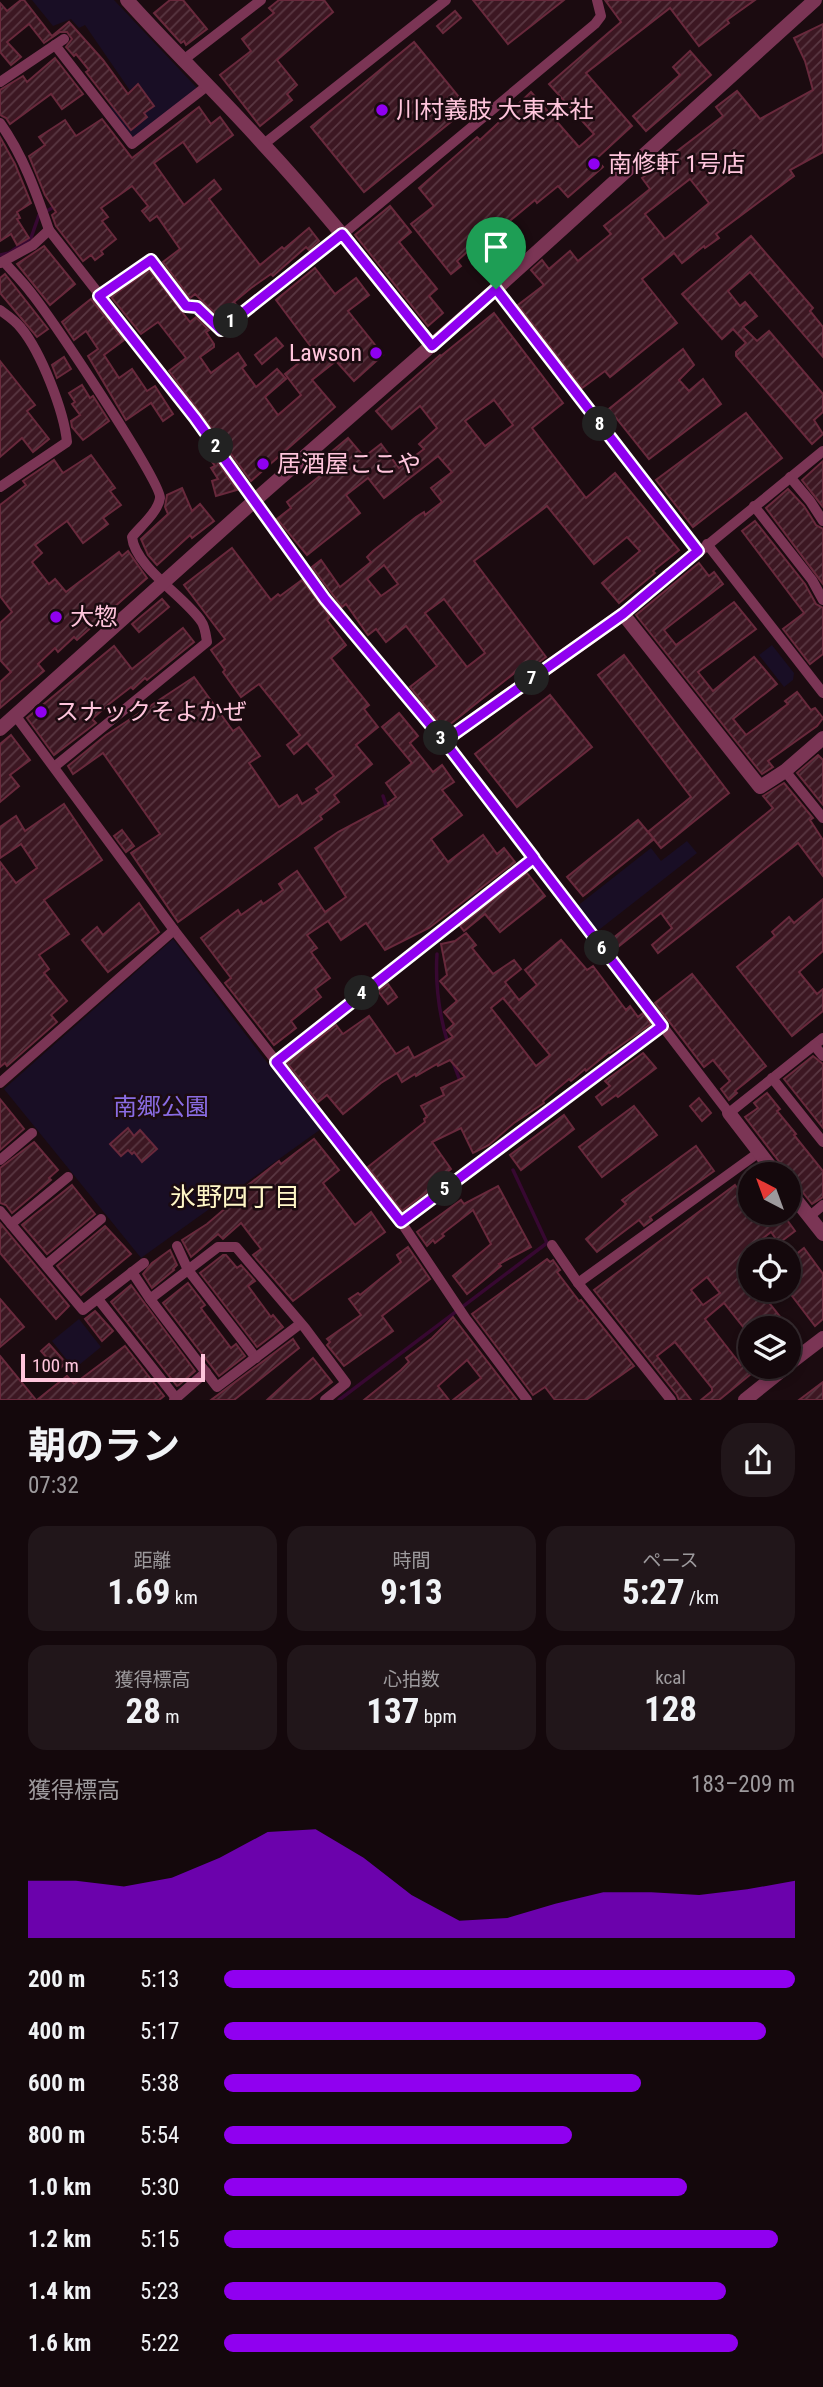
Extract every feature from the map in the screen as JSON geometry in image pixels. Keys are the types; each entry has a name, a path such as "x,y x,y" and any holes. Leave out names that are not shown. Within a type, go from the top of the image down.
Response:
{"street":[{"path":"127,0 182,61 264,144 342,234 432,346"},
{"path":"182,61 261,0"},
{"path":"264,144 446,0"},
{"path":"99,296 151,260 186,306 197,307 221,330 342,234 594,24 601,16 597,0"},
{"path":"0,729 496,289 815,0"},
{"path":"0,82 60,42 132,144 207,86"},
{"path":"0,122 20,156 41,203 49,230 195,418 325,599 444,741 766,1162"},
{"path":"49,230 33,245 2,262 32,294 57,329 131,441 159,489 160,499 156,508 132,537 133,546 202,622 207,642 54,767"},
{"path":"496,289 823,694"},
{"path":"0,487 67,442 66,425 41,361 21,328 3,317"},
{"path":"444,741 623,614 823,451"},
{"path":"790,477 823,521"},
{"path":"754,506 812,580 823,600"},
{"path":"623,614 760,787 822,742"},
{"path":"15,715 174,930 401,1222 466,1319 527,1400"},
{"path":"785,771 823,818"},
{"path":"276,1062 534,858"},
{"path":"0,1083 174,930"},
{"path":"401,1222 662,1026"},
{"path":"729,1112 819,1042 823,1056"},
{"path":"772,1078 823,1142"},
{"path":"0,1160 32,1133"},
{"path":"578,1283 758,1153"},
{"path":"11,1224 68,1177"},
{"path":"810,1216 823,1205"},
{"path":"802,1206 823,1234"},
{"path":"0,1211 83,1310 144,1263"},
{"path":"46,1265 101,1219"},
{"path":"552,1245 578,1283 671,1400"},
{"path":"177,1246 188,1269 256,1358"},
{"path":"150,1299 218,1247 236,1247 346,1383 325,1400"},
{"path":"132,1272 217,1387 300,1324"},
{"path":"98,1299 175,1399 206,1372"},
{"path":"801,1356 823,1338"},
{"path":"745,1400 772,1379"}],"green space":[{"path":"32,0 114,0 197,88 133,138 110,107 131,92 85,25 79,28 71,19 53,26"},
{"path":"772,645 794,673 793,680 784,687 759,655"},
{"path":"687,841 697,853 600,929 592,928 576,907 651,848 661,861"},
{"name":"南郷公園","path":"173,939 321,1129 141,1258 4,1089"},
{"path":"79,1319 101,1347 74,1369 52,1341"}],"building":[{"path":"24,0 52,36 69,22 103,60 128,94 138,84 154,106 144,113 147,117 131,130 86,72 89,70 76,54 74,56 66,47 72,39 67,32 60,32 44,43 29,24 7,42 21,57 11,65 0,52 0,3 7,11"},
{"path":"170,0 183,0 207,29 186,45 184,41 181,43 154,13"},
{"path":"279,0 324,0 333,12 277,60 297,85 287,94 292,100 260,126 220,75 251,51 242,39 274,13 269,8"},
{"path":"473,0 564,0 508,44"},
{"path":"605,0 755,0 727,20 729,23 699,46 670,8 586,73 632,126 596,159 603,167 568,197 558,186 537,203 535,200 500,229 497,225 457,261 461,266 451,274 411,224 434,206 419,188 477,137 480,140 531,92 579,147 594,134 549,84 621,22"},
{"path":"455,11 461,18 443,33 437,26"},
{"path":"823,24 823,152 790,170 794,176 716,234 719,238 705,248 704,246 682,263 674,253 642,279 677,323 610,377 605,371 582,388 518,305 544,285 531,270 542,260 549,269 570,251 578,261 611,234 604,226 650,189 642,178 723,116 716,107 737,91 760,119 813,90 805,61 794,38","holes":["690,179 709,203 665,239 645,214"]},
{"path":"414,42 468,108 364,192 311,127"},
{"path":"690,51 711,75 646,131 633,116 680,75 673,67"},
{"path":"55,58 83,94 62,109 51,94 10,124 0,115 0,90 23,76 27,82"},
{"path":"199,107 211,124 220,117 233,135 197,162 183,142 154,163 184,205 214,180 221,189 209,199 260,265 309,228 319,241 309,250 306,247 273,276 271,274 251,288 234,302 238,307 222,320 195,294 190,298 163,262 180,249 157,216 150,221 142,211 148,206 132,186 101,208 108,217 102,221 116,239 101,251 103,254 95,260 91,255 83,261 56,226 52,215 56,212 45,195 29,156 45,145 39,137 65,120 76,136 102,119 132,158"},
{"path":"0,137 31,203 17,212 20,218 17,219 29,238 17,245 11,234 0,241"},
{"path":"390,206 411,232 399,242 437,289 429,296 443,313 428,326 355,235"},
{"path":"751,236 813,308 810,311 823,327 823,357 750,272 728,291 740,306 745,302 757,316 743,327 757,341 769,331 823,394 823,412 814,420 823,434 812,444 736,356 736,352 746,343 733,329 722,339 682,294"},
{"path":"44,246 75,284 50,305 17,264"},
{"path":"315,268 335,294 356,278 369,295 348,311 383,355 354,381 336,361 312,380 335,407 251,481 169,371 186,358 158,322 141,334 111,297 149,270 190,322 196,317 209,330 206,332 214,347 200,357 211,373 238,353 246,365 242,368 256,387 277,369 286,379 265,397 278,415 301,395 285,374 314,351 276,300"},
{"path":"5,274 48,329 37,337 0,293 0,278"},
{"path":"91,299 124,340 104,355 119,378 132,369 147,391 155,386 173,414 163,421 151,403 126,420 88,356 98,349 86,331 74,340 62,322"},
{"path":"494,313 563,403 532,428 586,498 615,473 679,550 619,603 602,583 640,551 627,537 594,564 547,506 474,561 546,657 531,668 527,663 444,729 410,687 437,666 406,626 386,642 376,629 368,635 346,604 342,607 312,567 321,560 340,587 371,562 367,557 373,551 416,517 424,512 425,515 442,502 431,488 452,472 438,456 384,498 368,478 346,495 360,513 307,555 277,519 291,508 287,502 331,467 324,458 348,438 364,457 381,444 399,468 424,449 419,444 437,428 420,406 392,429 376,411","holes":["494,400 513,425 485,446 465,421","384,565 398,584 381,596 367,579","444,599 485,653 467,667 425,613"]},
{"path":"276,338 283,346 262,364 255,355"},
{"path":"683,349 694,365 679,380 689,391 703,379 721,404 649,459 609,409"},
{"path":"64,357 71,369 57,378 52,365"},
{"path":"0,361 35,405 27,411 49,439 33,452 22,438 0,457"},
{"path":"82,385 90,398 93,396 109,421 83,440 72,427 71,421 80,415 72,404 75,402 69,393"},
{"path":"746,413 782,458 693,527 656,480"},
{"path":"91,455 115,488 110,491 121,505 103,518 108,524 83,543 67,521 35,545 42,553 32,562 49,584 55,579 66,592 119,552 122,556 128,551 147,578 77,640 74,637 58,652 55,648 38,664 44,671 0,708 0,682 11,672 0,660 0,623 12,612 0,596 0,505 26,485 23,481 54,460 63,473"},
{"path":"214,457 237,490 216,496 212,481 218,479 211,468 215,466 210,459"},
{"path":"823,461 823,507 802,480"},
{"path":"182,488 192,511 200,504 214,521 192,538 190,535 157,565 148,555 141,539 168,514 165,507 167,495"},
{"path":"788,489 804,506 816,525 823,529 823,584 766,508"},
{"path":"755,521 805,584 816,604 823,608 823,654 810,664 783,629 804,613 742,531"},
{"path":"232,548 271,600 302,580 330,617 327,620 346,645 331,658 369,705 364,709 378,727 356,745 372,764 334,795 339,802 320,816 322,819 178,922 131,853 160,834 103,753 73,774 68,766 106,735 194,677 233,731 239,727 260,756 249,763 279,807 297,795 302,804 319,793 316,789 334,776 307,743 294,754 287,745 300,735 259,684 241,697 211,650 225,639 184,585"},
{"path":"699,563 709,576 714,572 723,584 664,630 676,645 734,602 756,629 698,672 713,691 754,657 777,684 733,719 746,735 788,704 785,701 797,692 811,710 815,708 823,718 817,726 768,761 773,767 762,774 636,615"},
{"path":"162,599 169,607 139,632 132,624"},
{"path":"183,628 194,642 147,680 145,678 109,704 92,719 96,723 54,755 27,718 114,646 132,669"},
{"path":"624,655 729,793 661,848 648,832 691,797 598,675"},
{"path":"550,695 592,747 517,807 475,754"},
{"path":"399,713 418,736 410,743 433,772 442,765 454,782 442,790 462,815 431,839 448,862 483,835 497,854 504,848 515,862 429,928 385,950 366,923 341,940 328,921 307,935 317,948 311,952 330,978 315,989 321,997 291,1021 296,1028 274,1045 225,983 231,978 201,938 238,910 241,915 261,901 263,904 283,890 279,884 297,871 325,912 346,897 315,848 338,832 389,805 396,797 386,783 412,763 382,727"},
{"path":"11,735 30,760 10,775 19,786 0,802 0,744"},
{"path":"818,755 823,760 823,805 797,773"},
{"path":"784,783 813,818 810,820 823,840 823,876 798,843 658,953 652,945 672,928 661,913 614,950 608,942 773,808 763,796"},
{"path":"64,804 102,860 44,900 69,934 39,955 49,969 44,973 67,1001 51,1015 57,1022 7,1066 5,1063 0,1067 0,862 16,883 37,868 21,844 0,858 0,827 16,816 25,831"},
{"path":"638,820 654,839 583,896 567,877"},
{"path":"122,830 134,846 126,852 114,836"},
{"path":"527,873 545,896 500,932 485,914 464,931 460,926"},
{"path":"823,899 823,951 799,972 817,994 823,989 823,1011 792,1036 737,967 775,936 772,932 789,917 794,923"},
{"path":"139,903 159,932 108,972 82,940 97,927 103,935"},
{"path":"466,933 476,945 472,948 493,974 514,960 521,969 505,982 519,1000 537,985 525,970 561,940 587,970 593,966 626,1010 630,1006 638,1017 643,1013 651,1024 586,1071 585,1069 571,1081 569,1079 543,1101 544,1103 514,1123 489,1145 473,1153 461,1128 432,1142 451,1169 429,1186 431,1189 402,1211 368,1167 425,1122 427,1117 421,1106 444,1095 441,1088 465,1077 450,1060 402,1082 397,1073 343,1114 327,1095 318,1102 287,1063 336,1025 343,1034 369,1016 396,1054 408,1047 414,1058 453,1037 447,1030 454,1024 444,1012 457,1001 440,981 447,975 441,944 455,941","holes":["503,998 550,1055 536,1066 491,1008"]},
{"path":"692,974 766,1066 735,1091 737,1093 729,1100 721,1089 730,1081 713,1060 704,1067 655,1003"},
{"path":"388,984 397,997 388,1004 378,991"},
{"path":"643,1053 656,1068 618,1097 616,1095 602,1105 596,1097 610,1086 605,1081"},
{"path":"813,1056 823,1064 823,1128 784,1079"},
{"path":"767,1093 780,1109 777,1111 823,1171 823,1197 812,1204 802,1191 802,1162 779,1162 745,1117 758,1108 754,1103"},
{"path":"699,1098 711,1113 702,1121 690,1106"},
{"path":"0,1099 24,1129 0,1150"},
{"path":"634,1106 657,1135 602,1177 579,1147"},
{"path":"564,1115 574,1129 521,1170 510,1155"},
{"path":"128,1128 134,1136 140,1130 157,1149 142,1162 134,1152 132,1154 128,1150 121,1156 110,1144"},
{"path":"314,1139 339,1170 323,1183 355,1225 371,1212 385,1232 293,1301 253,1255 261,1249 241,1223 223,1239 218,1234 191,1257 182,1240 207,1224 228,1206 225,1203 279,1161 281,1164"},
{"path":"34,1142 58,1170 49,1178 51,1180 12,1213 6,1205 0,1203 0,1168"},
{"path":"696,1146 714,1171 650,1217 652,1220 644,1226 639,1220 597,1252 586,1239 626,1204 622,1200"},
{"path":"72,1185 95,1214 47,1254 22,1225"},
{"path":"735,1185 738,1189 738,1225 791,1225 795,1231 784,1239 776,1239 771,1232 762,1239 738,1239 738,1302 768,1302 780,1316 738,1316 738,1320 724,1303 705,1319 738,1361 738,1379 745,1379 719,1400 701,1400 712,1388 675,1342 657,1356 691,1400 679,1400 594,1290","holes":["707,1277 720,1293 703,1305 691,1290"]},
{"path":"498,1186 531,1247 499,1264 501,1266 467,1294 453,1276 491,1244 473,1210 442,1234 444,1236 435,1243 433,1240 427,1246 417,1232 461,1200 464,1204"},
{"path":"0,1223 69,1306 56,1319 0,1253"},
{"path":"105,1226 131,1254 81,1295 57,1266"},
{"path":"408,1247 430,1279 382,1316 393,1331 344,1366 327,1345 330,1342 327,1339 361,1315 349,1299 358,1293 360,1295 401,1262 397,1255"},
{"path":"804,1248 823,1274 823,1319 815,1326 797,1302 801,1302 801,1250"},
{"path":"170,1250 177,1265 152,1288 143,1274 152,1263"},
{"path":"223,1255 237,1268 241,1265 255,1281 248,1286 271,1317 273,1315 283,1327 257,1347 200,1273"},
{"path":"547,1259 550,1262 553,1260 560,1270 557,1272 579,1301 581,1300 634,1366 586,1400 555,1400 545,1387 533,1395 472,1314"},
{"path":"188,1283 205,1305 201,1308 231,1348 236,1344 245,1356 219,1376 163,1303"},
{"path":"131,1285 195,1371 177,1386 111,1302"},
{"path":"0,1299 24,1327 0,1347"},
{"path":"95,1311 113,1331 102,1341 85,1319"},
{"path":"453,1317 517,1400 453,1400 481,1378 467,1360 438,1386 449,1400 364,1400 401,1370 409,1362 406,1358"},
{"path":"293,1339 299,1348 234,1400 211,1400"},
{"path":"49,1344 66,1363 58,1370 41,1351"},
{"path":"125,1346 164,1396 159,1400 37,1400 67,1376 74,1384"},
{"path":"0,1356 36,1400 0,1400"},
{"path":"313,1358 332,1382 309,1400 267,1400"},
{"path":"823,1382 823,1400 799,1400"}],"waterway":[{"path":"0,255 9,253 31,238 39,215 58,205"},
{"path":"383,796 387,808"},
{"path":"437,954 438,999 448,1044"},
{"path":"453,1062 460,1081"},
{"path":"339,1400 547,1243 513,1170"}],"place":[{"name":"川村義肢 大東本社","path":"382,110"},
{"name":"南修軒 1号店","path":"594,164"},
{"name":"Lawson","path":"376,353"},
{"name":"居酒屋ここや","path":"263,464"},
{"name":"大惣","path":"56,617"},
{"name":"スナックそよかぜ","path":"41,712"}],"district":[{"name":"氷野四丁目","path":"235,1197"}],"route":[{"path":"496,289 432,346 342,234 221,330 197,307 186,306 151,260 99,296 195,418 325,599 444,741 534,858 276,1062 401,1222 662,1026 534,858 489,799 444,741 623,614 698,551 496,289"}]}
